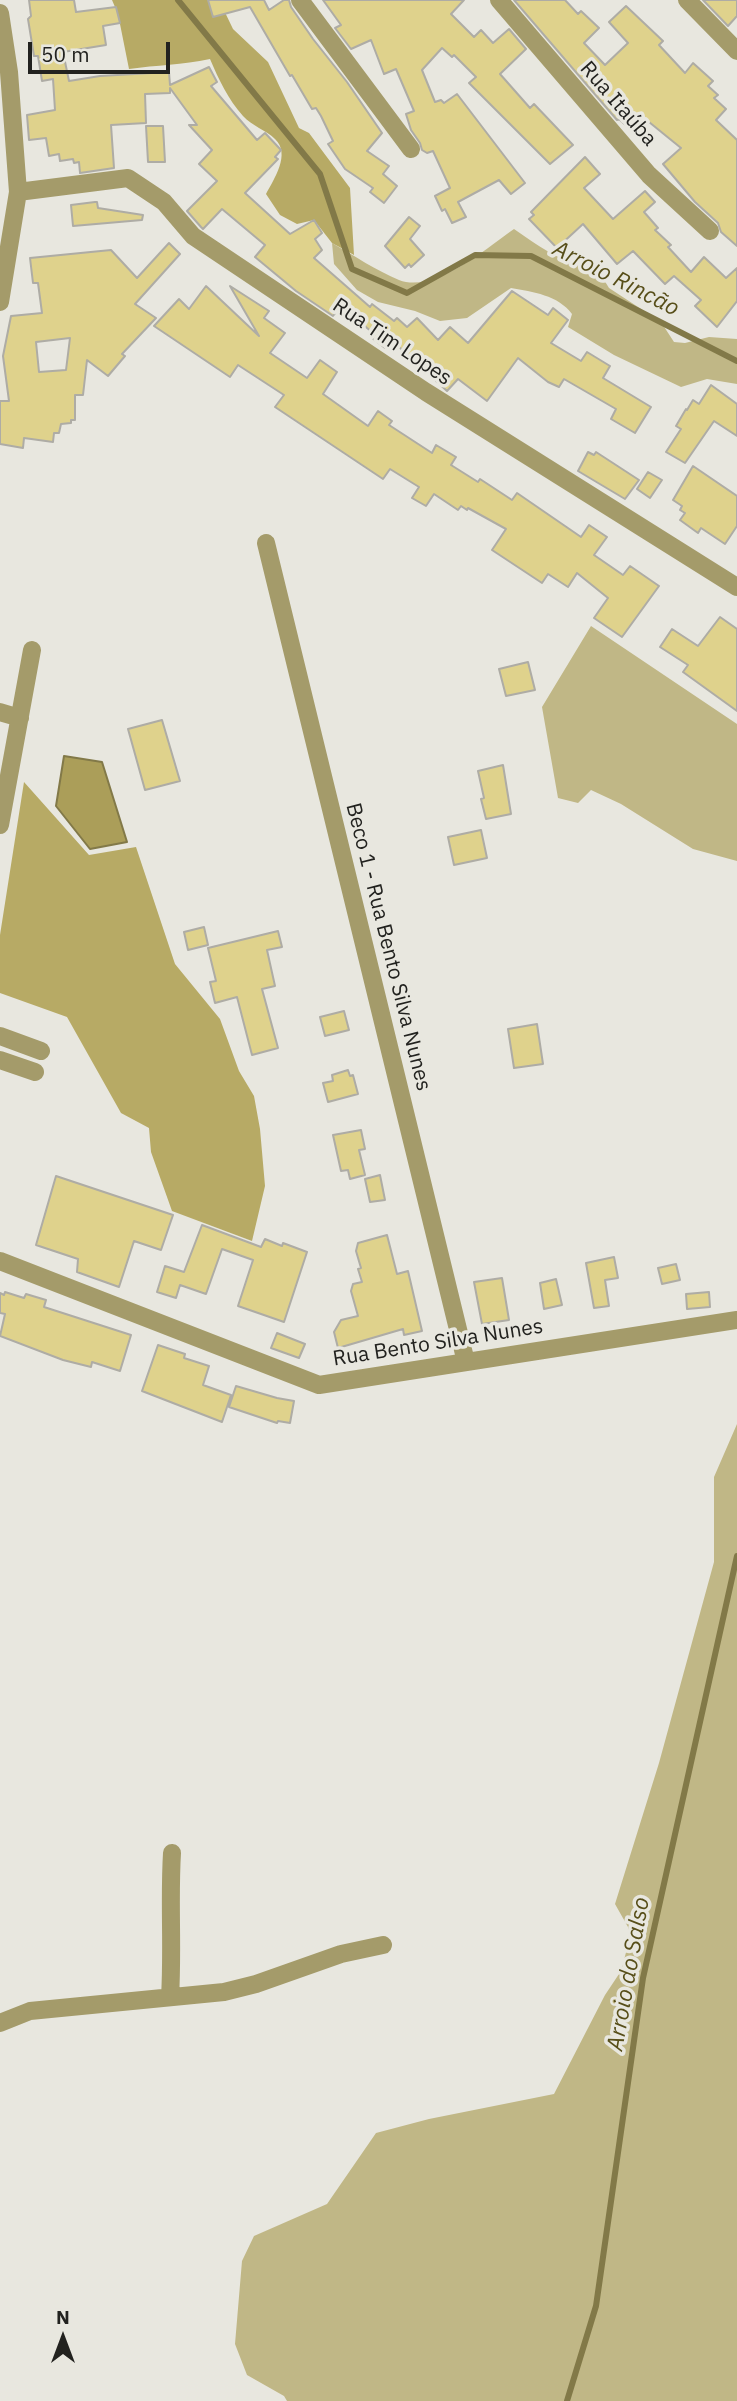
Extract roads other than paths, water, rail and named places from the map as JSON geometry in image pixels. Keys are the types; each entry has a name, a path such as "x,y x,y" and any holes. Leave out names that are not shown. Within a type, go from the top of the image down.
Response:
{"street":[{"path":"300,0 411,149"},
{"name":"Rua Itaúba","path":"499,0 649,174 710,232"},
{"path":"687,0 737,51"},
{"path":"0,13 9,72 18,192 0,302"},
{"name":"Rua Tim Lopes","path":"18,192 128,178 164,202 193,236 248,273 426,392 737,587"},
{"name":"Beco 1 - Rua Bento Silva Nunes","path":"266,543 466,1362"},
{"path":"0,825 32,650"},
{"path":"0,712 20,718"},
{"path":"0,1036 41,1051"},
{"path":"0,1060 35,1072"},
{"name":"Rua Bento Silva Nunes","path":"0,1261 319,1385 737,1320"},
{"path":"170,1997 173,1938 170,1899 172,1853"},
{"path":"0,2023 30,2011 224,1992 256,1984 341,1954 383,1945"}],"waterway":[{"name":"Arroio Rincão","path":"178,0 320,174 352,269 407,293 475,255 531,256 737,361"},
{"name":"Arroio do Salso","path":"567,2401 596,2306 643,1978 737,1556"}]}
